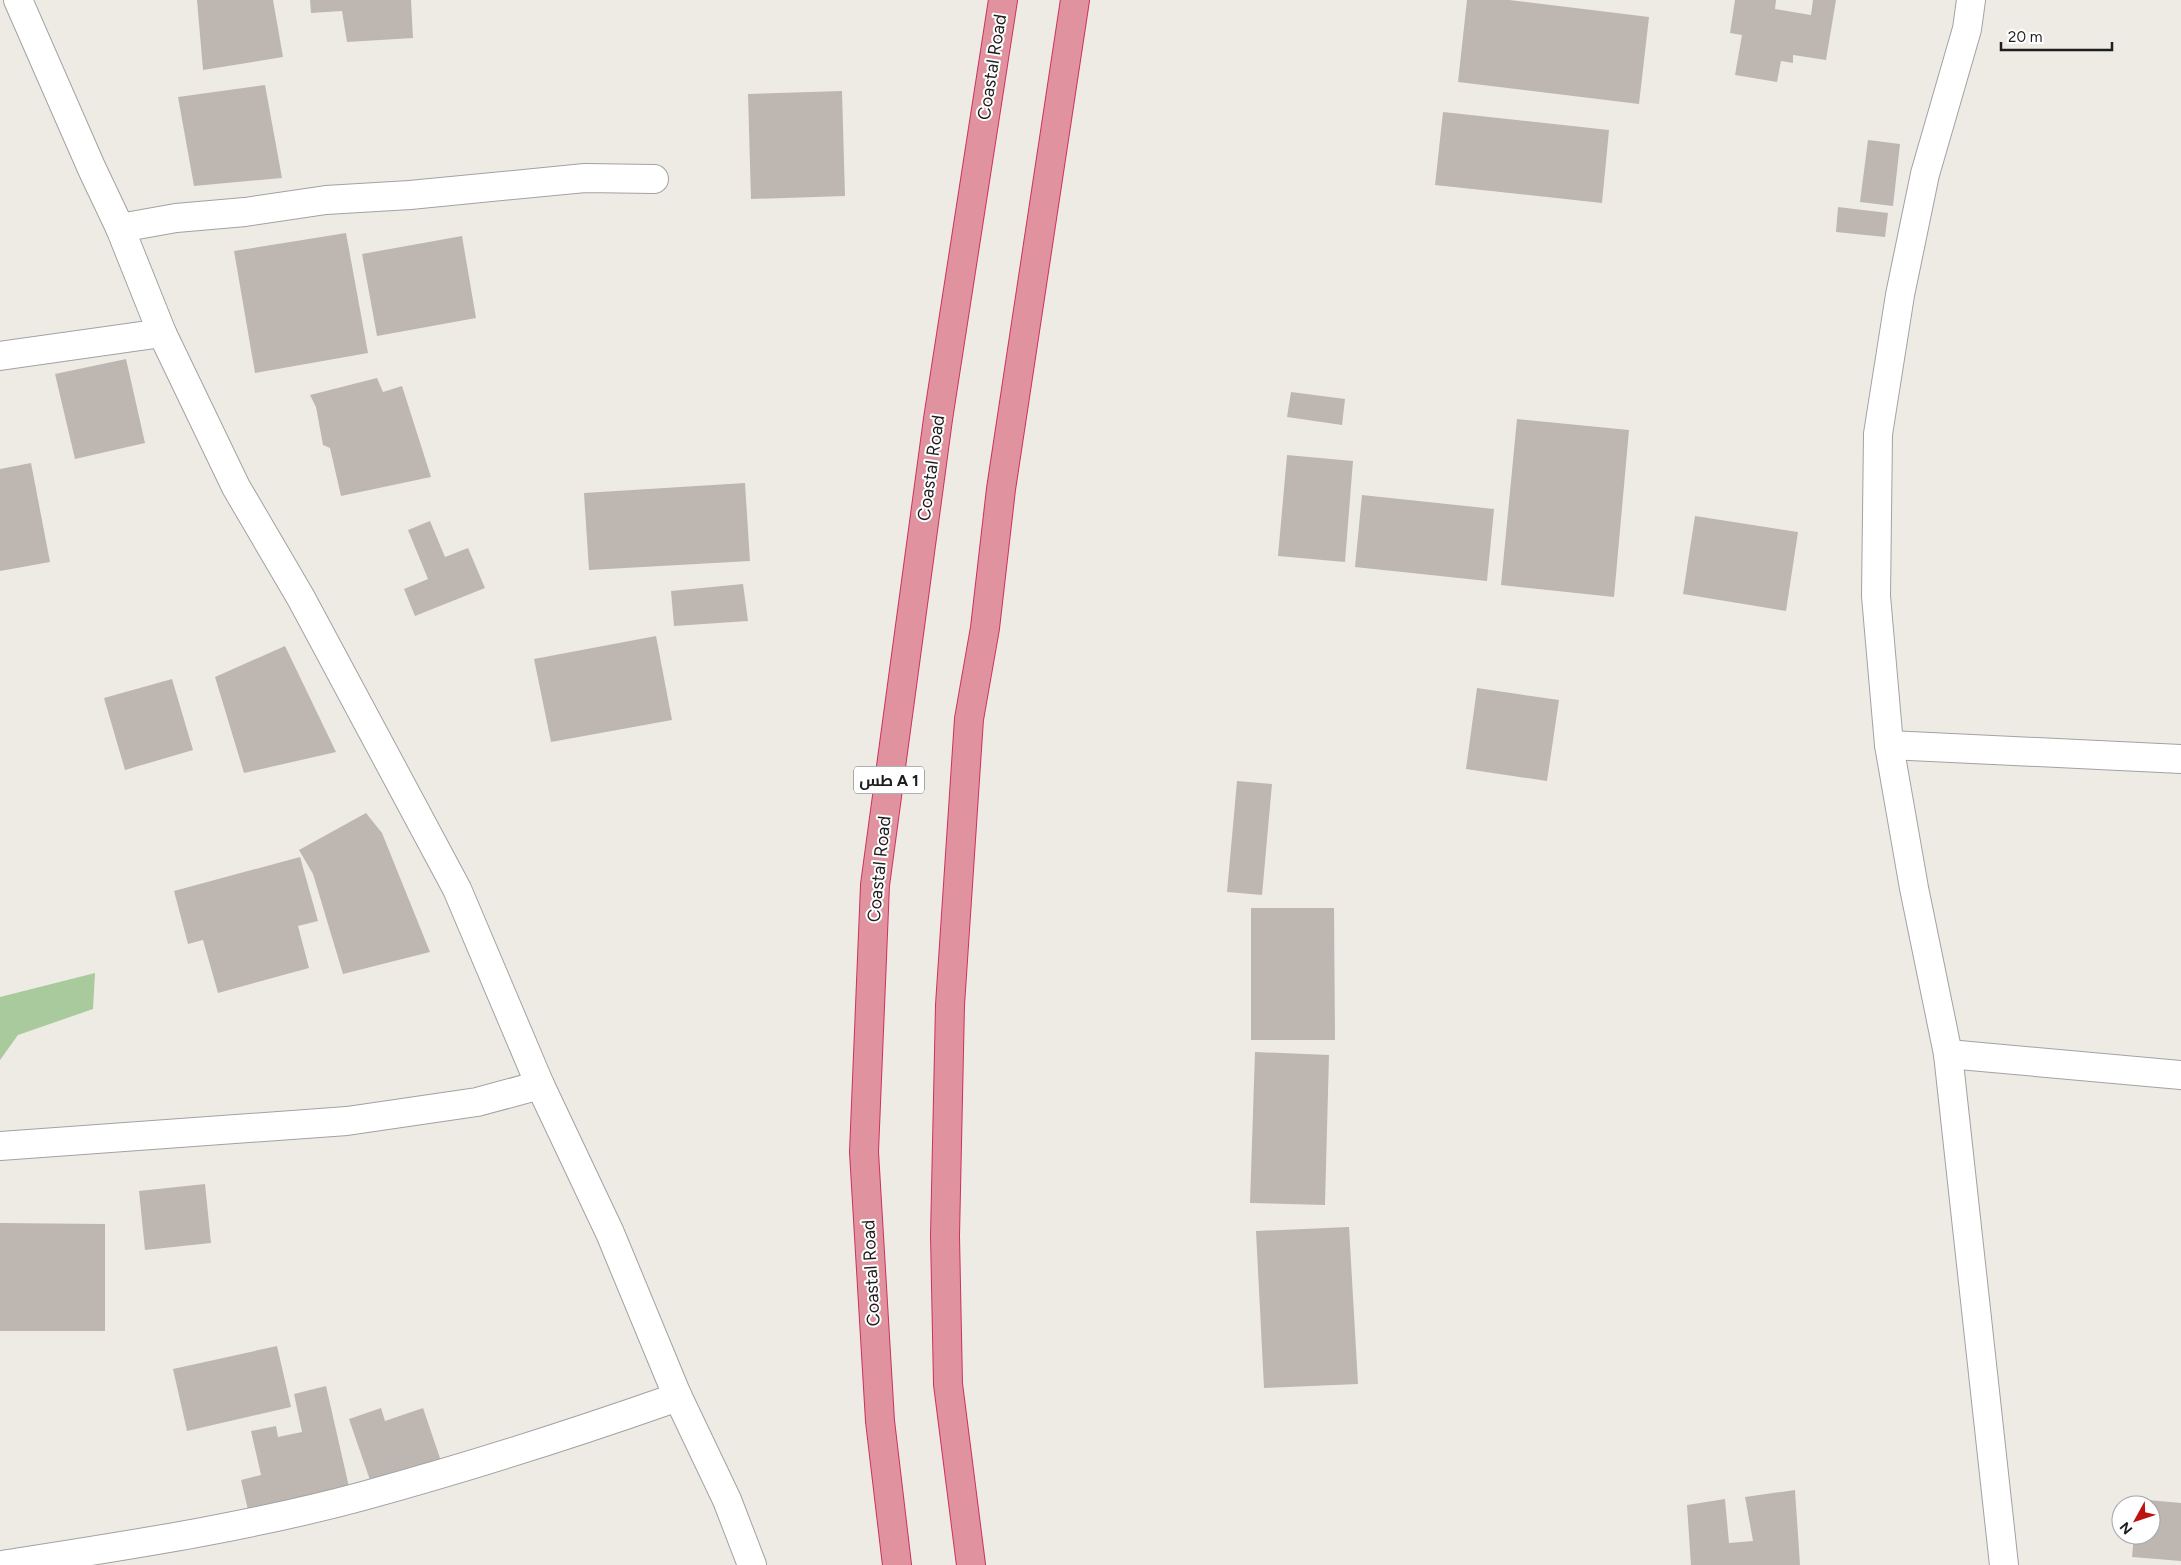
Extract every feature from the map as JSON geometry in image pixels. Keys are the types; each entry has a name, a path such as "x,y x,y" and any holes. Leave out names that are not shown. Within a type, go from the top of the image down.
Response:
{"highway":[{"name":"Coastal Road","path":"897,1565 880,1421 864,1152 875,885 938,419 1002,0"},
{"path":"971,1565 948,1384 945,1236 950,1005 969,719 985,628 1001,490 1075,0"}],"street":[{"path":"18,0 120,228 162,333 236,487 301,598 457,889 540,1085 610,1233 677,1395 727,1500 752,1565"},
{"path":"1972,0 1967,29 1925,174 1900,295 1878,434 1876,596 1889,746 1914,888 1948,1054 2004,1565"},
{"path":"120,228 176,218 245,212 326,200 585,178 654,179"},
{"path":"0,356 162,333"},
{"path":"1889,746 2181,759"},
{"path":"1948,1054 2181,1075"},
{"path":"0,1146 347,1121 477,1102 540,1085"},
{"path":"2,1565 244,1523 362,1496 571,1434 666,1401 677,1395"}],"green space":[{"path":"95,973 93,1009 18,1035 0,1060 0,997"}],"building":[{"path":"197,0 273,0 283,57 203,70"},
{"path":"310,0 411,0 413,38 347,42 342,11 311,13"},
{"path":"1467,0 1509,0 1649,17 1639,104 1458,82"},
{"path":"1735,0 1776,0 1775,9 1811,15 1813,0 1836,0 1826,60 1793,55 1793,63 1781,61 1777,82 1735,75 1742,35 1730,33"},
{"path":"265,85 282,178 194,186 178,97"},
{"path":"842,91 845,196 751,199 748,94"},
{"path":"1443,112 1609,130 1602,203 1435,185"},
{"path":"1868,140 1900,144 1893,206 1860,202"},
{"path":"1838,207 1888,213 1885,237 1836,232"},
{"path":"346,233 368,353 255,373 234,251"},
{"path":"462,236 476,318 377,336 362,254"},
{"path":"126,359 145,443 75,459 55,374"},
{"path":"377,378 383,392 402,386 431,477 341,496 330,448 323,445 316,407 310,395"},
{"path":"1291,392 1345,399 1342,425 1287,417"},
{"path":"1517,419 1629,430 1614,597 1501,585"},
{"path":"1287,455 1353,461 1345,562 1278,556"},
{"path":"31,463 50,562 0,571 0,469"},
{"path":"745,483 750,561 589,570 584,493"},
{"path":"1362,495 1494,509 1487,581 1355,567"},
{"path":"1695,516 1798,532 1786,611 1683,594"},
{"path":"430,521 445,557 468,548 485,588 415,616 404,589 428,579 408,530"},
{"path":"743,584 748,621 674,626 671,591"},
{"path":"656,636 672,720 551,742 534,659"},
{"path":"285,646 336,752 244,773 215,677"},
{"path":"172,679 193,750 125,770 104,698"},
{"path":"1477,688 1559,700 1547,781 1466,769"},
{"path":"1237,781 1272,784 1262,895 1227,892"},
{"path":"366,813 382,833 430,952 343,974 313,874 299,850"},
{"path":"300,857 318,921 298,926 309,968 218,993 203,940 188,944 174,891"},
{"path":"1251,908 1334,908 1335,1040 1251,1040"},
{"path":"1255,1052 1329,1055 1325,1205 1250,1203"},
{"path":"205,1184 211,1243 145,1250 139,1191"},
{"path":"0,1223 105,1224 105,1331 0,1331"},
{"path":"1349,1227 1358,1384 1264,1388 1256,1231"},
{"path":"277,1346 291,1407 187,1431 173,1369"},
{"path":"326,1386 349,1487 248,1510 241,1480 261,1475 251,1431 276,1426 278,1437 302,1432 294,1394"},
{"path":"381,1408 385,1421 423,1408 442,1464 372,1486 349,1419"},
{"path":"1795,1490 1800,1565 1691,1565 1687,1505 1725,1499 1729,1543 1753,1541 1745,1497"},
{"path":"2161,1501 2181,1503 2181,1561 2132,1557 2133,1545 2161,1545"}]}
